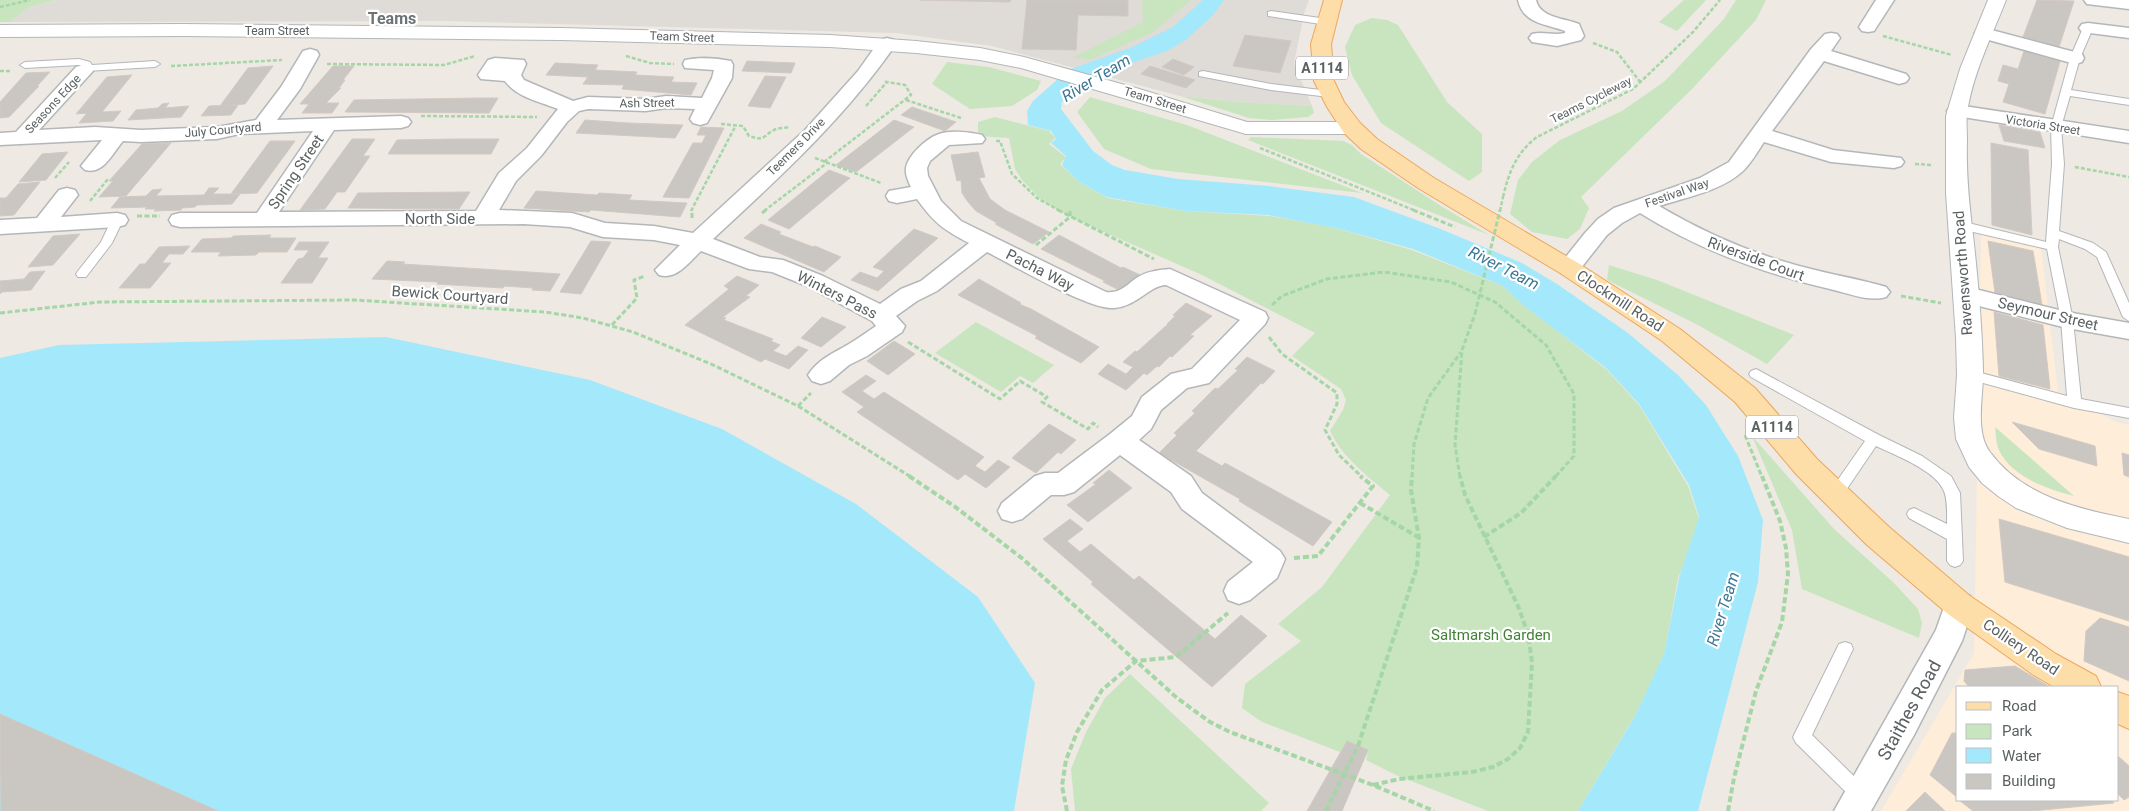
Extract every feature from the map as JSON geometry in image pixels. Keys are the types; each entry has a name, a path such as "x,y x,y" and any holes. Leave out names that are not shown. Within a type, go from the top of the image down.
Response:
{"main road":[{"name":"Clockmill Road","path":"1333,0 1321,44 1324,81 1329,94 1352,128 1381,154 1569,268 1671,335 1745,395 1807,467 1835,495 1878,536 1959,605"},
{"name":"Colliery Road","path":"1959,605 2044,664 2082,686"}],"street":[{"path":"1527,0 1527,6 1538,18 1560,22 1573,28 1575,36 1550,41 1538,38"},
{"path":"1868,27 1885,0"},
{"name":"Ravensworth Road","path":"1996,0 1957,111 1955,167 1967,301 1970,375 1968,432 1971,446 1978,458 1998,481 2030,501 2083,520 2129,531"},
{"path":"2092,0 2129,4"},
{"path":"2088,28 2129,33"},
{"name":"Team Street","path":"0,31 183,30 479,33 887,44 980,54 1043,68 1239,126 1255,129 1352,128"},
{"path":"1984,33 2075,58"},
{"name":"Teemers Drive","path":"694,231 811,134 864,77 887,44"},
{"name":"Festival Way","path":"1569,268 1588,242 1603,227 1622,213 1643,204 1693,190 1723,176 1736,166 1824,45 1899,78"},
{"path":"262,126 307,59"},
{"path":"692,64 724,65 722,78 704,112"},
{"name":"Seasons Edge","path":"22,137 85,69"},
{"path":"483,218 507,178 534,152 566,112 517,84 511,75"},
{"name":"Ash Street","path":"566,112 588,103 646,105 666,102 704,112"},
{"name":"Victoria Street","path":"1957,111 2129,137"},
{"path":"328,124 401,122"},
{"name":"July Courtyard","path":"0,139 95,133 141,136 217,133 239,128 262,126 328,124"},
{"name":"Spring Street","path":"263,220 328,124"},
{"path":"1760,134 1831,156 1894,162"},
{"path":"92,166 117,135"},
{"name":"Pacha Way","path":"975,139 944,139 919,160 917,167 920,185 930,204 944,219 985,242 1085,292 1114,301 1124,298 1149,279 1160,276"},
{"path":"897,196 924,192"},
{"path":"43,225 68,196"},
{"name":"Riverside Court","path":"1643,204 1690,233 1748,259 1820,280 1878,292"},
{"name":"North Side","path":"180,220 524,217 572,220 603,230 654,233 694,231"},
{"path":"0,228 117,220"},
{"path":"667,270 694,231"},
{"name":"Winters Pass","path":"694,231 757,264 775,266 815,281 885,322 858,350 840,358 821,375"},
{"path":"885,322 909,295 930,286 985,242"},
{"path":"1012,510 1046,484 1064,484 1120,441 1142,422 1151,404 1180,380 1200,376 1256,318 1170,277 1160,276"},
{"name":"Seymour Street","path":"1967,301 2129,331"},
{"path":"1120,441 1182,484 1192,501 1270,559 1266,569 1239,591"},
{"name":"Staithes Road","path":"1857,803 1951,632 1959,605"}],"lane":[{"path":"1271,14 1327,22"},
{"path":"2074,403 2067,320 2052,247 2058,164 2056,127 2075,58 2088,28"},
{"path":"25,66 79,62 87,64 85,69 159,65"},
{"path":"1203,74 1271,88 1329,94"},
{"path":"2066,92 2129,102"},
{"path":"82,274 106,243 117,220"},
{"path":"1960,226 2052,247"},
{"path":"2053,233 2089,246 2102,255 2129,318"},
{"path":"1756,374 1935,471 1946,480 1952,490 1955,561"},
{"path":"1970,375 2074,403 2129,413"},
{"path":"1835,495 1874,439"},
{"path":"1914,514 1954,535"},
{"path":"1845,649 1802,737 1857,803"}],"path":[{"path":"0,7 30,0"},
{"name":"Teams Cycleway","path":"1462,350 1475,314 1510,167 1517,156 1527,144 1537,137 1618,98 1640,83 1694,32 1720,0"},
{"path":"1868,27 1882,35 1974,61"},
{"path":"1575,36 1617,52 1640,83"},
{"path":"159,65 307,59 444,65 483,54"},
{"path":"622,55 650,63 692,64"},
{"path":"760,215 911,95 906,86 887,82"},
{"path":"906,100 968,121 975,139 1000,141 1012,174 1037,198 1070,217 1154,258 1160,276"},
{"path":"704,112 699,123 746,127 749,136 758,139 764,138 776,130 790,127"},
{"path":"694,231 691,212 736,125"},
{"path":"1257,147 1457,228"},
{"path":"811,157 885,184 897,196"},
{"path":"1894,162 1955,167"},
{"path":"2058,164 2129,177"},
{"path":"1070,210 1070,217"},
{"path":"117,220 131,216 177,216 180,220"},
{"path":"1018,259 1070,217"},
{"path":"1483,239 1501,246"},
{"path":"612,325 638,298 634,280 667,270"},
{"path":"1270,559 1318,556 1373,486 1350,468 1333,448 1325,430 1337,404 1337,392 1282,354 1256,318 1282,296 1327,279 1384,272 1451,282 1495,302 1546,345 1574,394 1574,456 1521,513 1484,537"},
{"path":"1878,292 1967,301"},
{"name":"Bewick Courtyard","path":"0,313 100,302 354,300 545,312 612,325 653,339 758,385 798,406 896,467 954,506 1023,559 1177,698 1210,722 1246,738 1373,785 1434,811"},
{"path":"885,322 1000,399 1020,381 1047,398 1042,402 1088,429 1093,423 1120,441"},
{"path":"1373,785 1399,779 1448,775 1493,767 1508,759 1520,748 1528,732 1532,662 1528,634 1518,606 1484,537 1462,484 1455,444 1462,350"},
{"path":"1326,811 1358,746 1417,567 1419,538 1411,490 1414,444 1428,398 1462,350"},
{"path":"1728,811 1734,778 1756,691 1782,622 1788,574 1786,548 1780,521 1744,434"},
{"path":"1360,503 1419,538"},
{"path":"1067,811 1062,786 1066,760 1076,732 1102,690 1136,661 1176,658 1230,611 1239,591"}],"shaded area":[{"path":"58,0 1309,0 1304,14 1294,63 1312,106 1237,102 1180,96 992,46 896,33 446,21 10,22 29,7"},
{"path":"1981,233 2041,248 2058,391 2116,422 2129,425 2129,811 1881,811 1974,653"}],"green space":[{"path":"0,0 57,0 29,7 10,22 0,22"},
{"path":"1142,0 1191,0 1153,32 1092,59 1072,58 1143,22"},
{"path":"1684,0 1706,0 1677,31 1659,22"},
{"path":"1736,0 1766,0 1756,20 1692,89 1581,197 1589,208 1580,229 1567,239 1532,232 1510,214 1518,180 1532,162 1560,140 1622,111 1665,81 1724,19"},
{"path":"1372,18 1387,20 1398,25 1447,102 1482,134 1482,172 1469,181 1381,123 1352,75 1345,47 1355,25"},
{"path":"947,62 989,67 1041,81 1037,90 1012,106 970,109 932,84"},
{"path":"1180,96 1237,102 1312,106 1314,113 1308,117 1272,120 1249,118"},
{"path":"1090,97 1187,125 1362,193 1151,169 1104,149 1077,112"},
{"name":"Saltmarsh Garden","path":"995,117 1049,131 1055,138 1049,144 1066,157 1060,164 1078,181 1107,198 1186,211 1270,216 1332,227 1412,250 1503,286 1607,370 1639,405 1688,486 1699,519 1691,550 1678,578 1664,655 1636,714 1578,811 1488,811 1398,776 1366,760 1368,750 1347,741 1340,752 1262,722 1242,708 1245,684 1301,641 1278,624 1322,587 1390,495 1364,474 1349,458 1335,441 1330,431 1343,410 1346,400 1341,389 1292,356 1315,333 1202,275 1070,217 1040,199 1022,180 1015,169 1009,138 978,136 978,122"},
{"path":"1251,137 1343,141 1352,145 1361,154 1441,206 1489,235 1248,140"},
{"path":"1609,265 1657,280 1794,335 1767,364 1696,324 1607,280"},
{"path":"976,322 1054,365 1033,383 1020,376 1001,392 935,353"},
{"path":"1995,427 2074,496 2053,490 2021,475 2012,468 1999,450"},
{"path":"1752,436 1835,530 1893,582 1918,609 1922,623 1919,638 1802,589 1792,530"},
{"path":"1130,674 1269,803 1261,811 1075,811 1071,769 1086,732 1105,698"}],"water":[{"name":"River Team","path":"1203,0 1224,0 1213,15 1187,39 1169,50 1106,72 1097,81 1062,102 1061,109 1093,151 1112,165 1125,170 1178,179 1269,186 1354,197 1438,228 1522,263 1557,284 1628,333 1678,375 1706,405 1738,456 1763,520 1758,582 1698,811 1578,811 1634,718 1664,654 1679,578 1699,517 1689,485 1639,404 1606,368 1523,305 1503,286 1413,249 1336,228 1268,215 1186,211 1106,197 1078,181 1062,165 1066,156 1051,143 1056,139 1051,131 1028,125 1027,111 1033,101 1068,70 1130,48 1173,27"},
{"path":"386,337 590,380 722,429 856,504 978,597 1035,683 1014,811 0,811 0,358 59,345"}],"building":[{"path":"920,0 1011,0 1010,2"},
{"path":"1027,0 1128,0 1128,16 1078,15 1076,50 1022,49"},
{"path":"2037,0 2074,1 2059,47 2023,37"},
{"path":"1245,35 1291,41 1280,73 1233,66"},
{"path":"2024,51 2060,61 2045,114 2003,102 2009,84 1998,81 2003,65 2018,69"},
{"path":"1173,59 1194,67 1184,75 1162,67"},
{"path":"747,61 795,63 791,73 742,71"},
{"path":"555,63 598,65 595,70 637,72 635,75 674,77 671,82 697,83 691,95 622,89 624,85 583,84 588,77 546,75"},
{"path":"273,66 245,104 220,106 248,68"},
{"path":"333,66 354,66 343,80 345,80 339,88 341,88 326,103 339,103 332,113 302,113 309,104 300,104"},
{"path":"1150,66 1195,80 1186,88 1141,74"},
{"path":"50,72 9,117 0,118 0,102 26,73"},
{"path":"132,75 102,112 121,111 113,121 79,123 87,113 76,114 107,77"},
{"path":"765,76 786,77 770,108 748,106"},
{"path":"498,98 489,113 345,112 354,100"},
{"path":"169,103 165,108 189,106 181,117 128,120 136,110 158,108 162,104"},
{"path":"238,105 231,115 201,116 209,106"},
{"path":"912,107 956,122 945,131 901,115"},
{"path":"585,120 683,125 675,138 576,133"},
{"path":"894,120 914,127 856,172 836,165"},
{"path":"1999,125 2040,132 2045,148 2004,141"},
{"path":"701,127 724,128 689,198 663,197 693,143 702,143 706,135 697,135"},
{"path":"352,139 375,139 363,156 370,156 345,192 337,192 325,209 300,210"},
{"path":"499,139 491,154 388,154 397,140"},
{"path":"270,141 295,141 257,193 231,194"},
{"path":"171,143 126,196 99,197 113,181 109,181 142,144"},
{"path":"1991,143 2028,150 2032,235 1992,225"},
{"path":"68,152 46,180 19,182 42,154"},
{"path":"978,152 985,177 979,178 990,199 1005,210 1049,232 1033,244 995,224 997,223 976,211 962,193 961,180 957,181 951,155"},
{"path":"829,170 850,178 789,229 768,220"},
{"path":"40,182 14,215 0,216 0,198 6,198 18,184"},
{"path":"209,188 219,188 213,194 240,194 232,204 197,205 195,207 182,208 181,210 154,211 156,209 145,209 147,207 111,208 120,197 146,196 152,190 162,189 156,196 204,195"},
{"path":"536,191 632,195 629,200 687,203 680,217 591,210 589,212 524,208"},
{"path":"470,192 459,209 348,208 358,193"},
{"path":"761,224 781,232 779,234 841,257 824,272 744,238"},
{"path":"914,229 938,238 878,291 851,280 860,272 877,278 884,271 873,267"},
{"path":"80,234 53,265 28,267 53,236"},
{"path":"271,235 269,238 296,238 287,252 259,252 256,255 218,256 221,252 191,252 202,239"},
{"path":"1059,235 1121,268 1123,267 1140,275 1121,291 1041,249"},
{"path":"591,241 611,242 581,294 560,292"},
{"path":"1988,241 2033,251 2042,305 1995,293"},
{"path":"299,242 329,242 318,258 328,258 312,283 281,283 298,259 303,258 309,250 294,250"},
{"path":"190,246 183,254 169,254 162,263 171,263 150,288 119,288 140,264 145,264 159,247"},
{"path":"387,261 405,262 403,264 560,274 550,291 504,286 503,288 437,284 438,282 372,279"},
{"path":"45,271 31,290 2,292 0,294 0,281 24,279 30,272"},
{"path":"737,276 759,285 746,296 750,297 723,317 726,318 724,320 773,339 771,341 780,345 773,351 786,356 798,346 808,350 789,369 765,359 761,362 685,325 729,289 724,286"},
{"path":"979,279 1021,303 1019,304 1099,347 1081,363 1035,338 1037,336 958,295"},
{"path":"1186,303 1212,316 1190,335 1194,336 1172,357 1170,356 1147,375 1144,373 1126,390 1098,374 1108,364 1126,374 1133,367 1123,362 1168,324 1175,316 1173,315"},
{"path":"1994,312 2043,325 2050,389 1999,376"},
{"path":"822,317 846,327 821,347 801,338"},
{"path":"894,341 915,354 888,375 867,361"},
{"path":"1247,357 1275,371 1263,384 1261,383 1196,451 1222,466 1225,463 1332,522 1313,546 1239,501 1240,499 1159,453 1177,435 1174,433 1195,413 1192,411 1215,388 1218,389 1238,370 1235,369"},
{"path":"866,375 876,381 862,391 874,399 884,392 984,457 975,466 985,472 998,460 1010,467 986,488 965,474 958,480 857,412 864,407 842,392"},
{"path":"2012,422 2095,446 2097,466 2039,449"},
{"path":"1049,424 1076,440 1061,454 1058,452 1036,473 1012,458"},
{"path":"2122,453 2129,455 2129,477 2124,475"},
{"path":"1109,470 1132,488 1088,522 1067,505 1096,484 1093,483"},
{"path":"1070,519 1083,529 1067,541 1080,552 1091,544 1134,580 1139,576 1215,639 1241,615 1267,636 1212,687 1091,584 1093,582 1043,539"},
{"path":"1999,519 2129,557 2129,621 2005,582"},
{"path":"2100,618 2129,627 2129,681 2084,661 2086,631"},
{"path":"2015,666 2048,686 1968,686 1964,681 1965,670"},
{"path":"0,714 218,811 1,811"},
{"path":"1952,733 1956,733 1956,796 1930,775"},
{"path":"1347,741 1368,750 1342,811 1307,811"},
{"path":"2119,757 2129,766 2129,797 2124,800 2119,795"},
{"path":"1925,792 1945,811 1906,811"},
{"path":"1960,801 2112,801 2114,803 2032,811 1973,811"}],"district":[{"name":"Teams","path":"392,18"}]}
